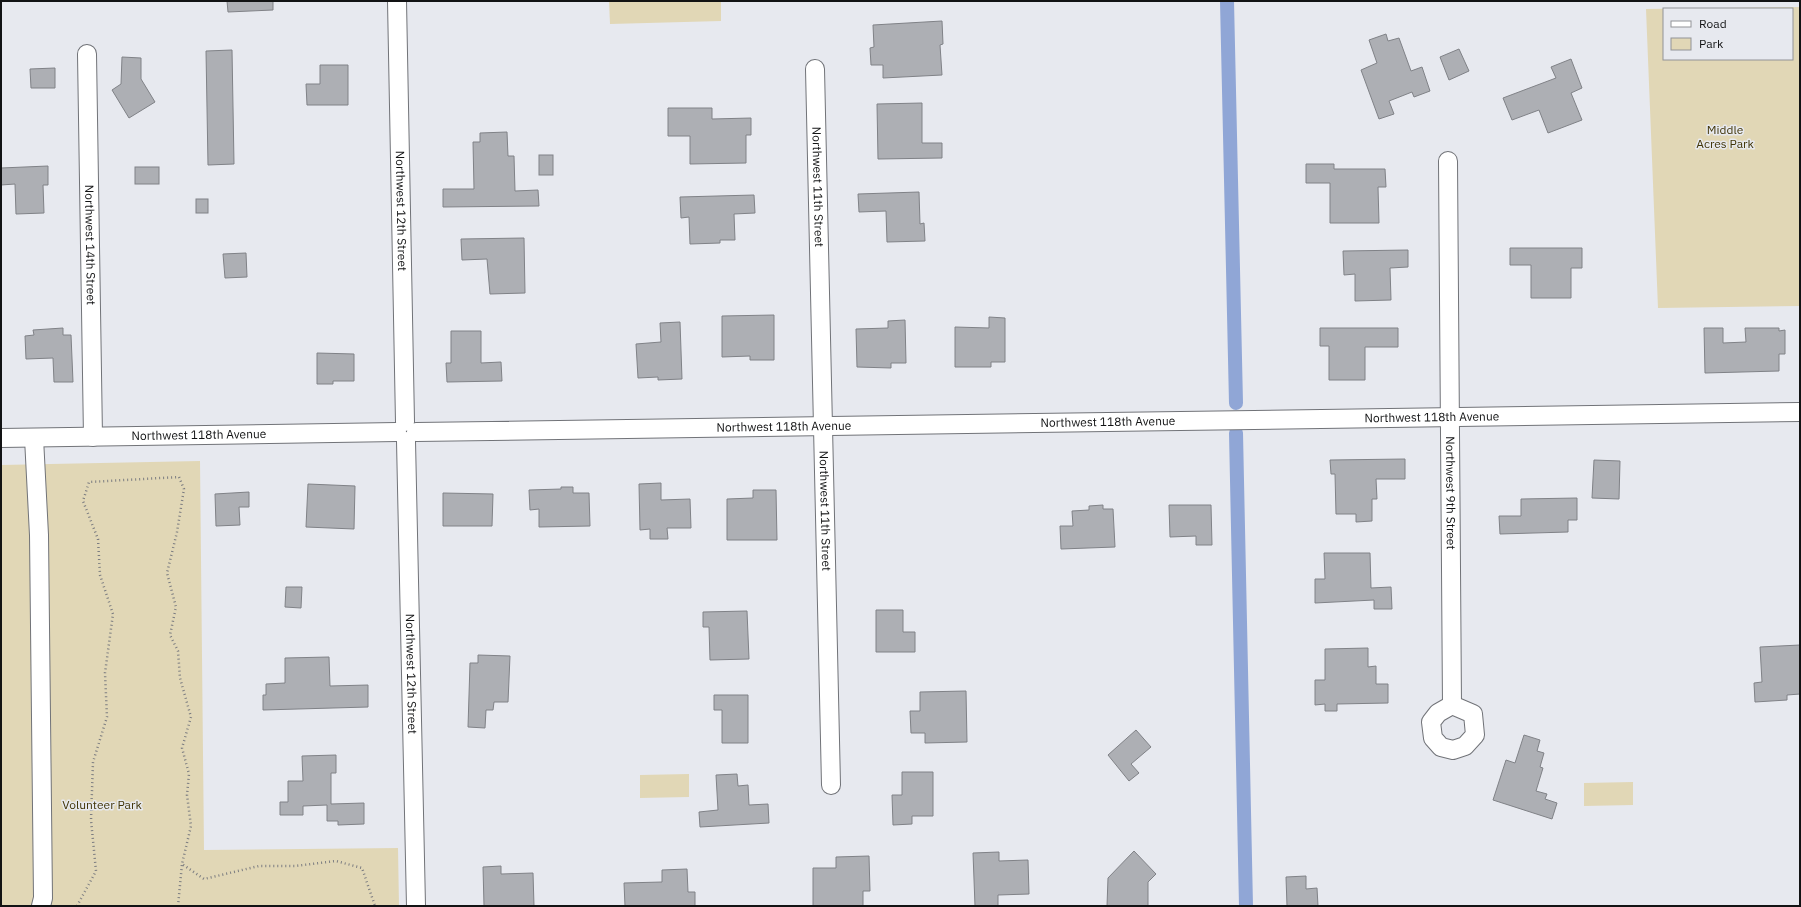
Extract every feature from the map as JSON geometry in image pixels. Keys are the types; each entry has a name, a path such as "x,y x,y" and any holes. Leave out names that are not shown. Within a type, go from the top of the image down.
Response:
{"street":[{"name":"Northwest 12th Street","path":"397,1 416,906"},
{"name":"Northwest 14th Street","path":"87,54 92,437"},
{"name":"Northwest 11th Street","path":"815,69 831,785"},
{"name":"Northwest 9th Street","path":"1448,161 1452,705"},
{"name":"Northwest 118th Avenue","path":"1,438 1800,412"},
{"path":"34,438 39,535 43,898 41,906"}],"path":[{"path":"77,906 96,871 92,820 93,762 107,717 105,673 113,614 100,575 98,539 83,500 88,482 179,477 184,489 177,532 167,573 176,607 170,635 178,651 180,678 191,717 182,748 189,774 187,795 191,826 182,864 178,906"},
{"path":"182,864 204,879 259,866 295,866 336,861 362,868 375,906"}],"green space":[{"path":"609,1 721,1 721,21 610,24"},
{"name":"Middle Acres Park","path":"1800,7 1800,306 1658,308 1646,9 1663,9 1663,60 1793,60 1793,8 1723,8"},
{"name":"Volunteer Park","path":"200,461 204,850 398,848 399,906 1,906 1,465"},
{"path":"689,774 689,797 640,798 640,775"},
{"path":"1633,782 1633,805 1584,806 1584,783"}],"building":[{"path":"227,1 273,1 273,10 228,12"},
{"path":"942,21 943,44 940,45 942,75 883,78 883,65 871,65 870,48 874,47 873,25"},
{"path":"1386,34 1388,41 1399,38 1411,71 1422,67 1430,91 1414,97 1412,92 1389,101 1394,114 1379,119 1361,70 1377,63 1369,40"},
{"path":"1459,49 1469,71 1449,80 1440,57"},
{"path":"232,50 234,164 208,165 206,51"},
{"path":"122,57 141,58 141,79 155,102 129,118 112,90 121,84"},
{"path":"1571,59 1582,88 1571,93 1582,120 1548,133 1539,110 1512,120 1503,98 1556,78 1551,67"},
{"path":"320,65 348,65 348,105 307,105 306,84 320,84"},
{"path":"55,68 55,88 31,88 30,69"},
{"path":"922,103 922,143 942,143 942,158 878,159 877,104"},
{"path":"668,108 712,108 712,119 751,118 751,135 746,135 746,163 690,164 690,136 668,136"},
{"path":"507,132 508,156 514,156 515,191 538,190 539,206 443,207 443,189 474,189 473,142 480,142 480,133"},
{"path":"539,155 553,155 553,175 539,175"},
{"path":"1306,164 1334,164 1334,169 1385,169 1386,187 1378,187 1379,223 1330,223 1330,183 1306,183"},
{"path":"48,166 48,185 43,185 44,213 16,214 15,184 1,185 1,168"},
{"path":"135,167 159,167 159,184 135,184"},
{"path":"919,192 920,224 924,223 925,241 887,242 886,211 859,212 858,194"},
{"path":"754,195 755,213 734,214 735,240 720,240 720,243 690,244 689,217 681,218 680,197"},
{"path":"196,199 208,199 208,213 196,213"},
{"path":"524,238 525,293 490,294 487,259 462,260 461,239"},
{"path":"1510,248 1582,248 1582,268 1571,268 1571,298 1531,298 1531,265 1510,265"},
{"path":"1408,250 1408,267 1390,268 1391,300 1355,301 1355,274 1344,275 1343,251"},
{"path":"246,253 247,277 225,278 223,254"},
{"path":"774,315 774,360 750,360 750,356 722,357 722,316"},
{"path":"989,317 1005,318 1005,362 991,362 991,367 955,367 955,327 989,328"},
{"path":"905,320 906,363 891,363 891,368 857,367 856,329 888,328 888,321"},
{"path":"680,322 682,379 658,380 658,377 638,378 636,344 661,342 660,323"},
{"path":"63,328 63,335 71,335 73,382 54,382 53,358 26,359 25,336 34,335 33,330"},
{"path":"1320,328 1398,328 1398,347 1365,347 1365,380 1329,380 1329,346 1320,346"},
{"path":"1704,328 1723,328 1723,343 1746,342 1745,328 1779,328 1779,331 1785,330 1785,354 1779,354 1779,371 1705,373"},
{"path":"451,331 481,331 481,363 501,362 502,381 447,382 446,363 451,363"},
{"path":"317,353 354,354 354,381 333,381 333,384 317,384"},
{"path":"1405,459 1405,479 1376,479 1377,499 1372,499 1372,521 1356,522 1356,514 1336,514 1335,474 1331,474 1330,460"},
{"path":"1594,460 1620,461 1619,499 1592,498"},
{"path":"661,483 661,500 690,499 691,528 667,528 668,539 650,539 650,529 640,530 639,484"},
{"path":"308,484 355,486 354,529 306,527"},
{"path":"561,487 573,487 573,493 589,493 590,526 539,527 539,509 530,510 529,490 561,489"},
{"path":"753,490 776,490 777,540 727,540 727,499 753,498"},
{"path":"249,492 249,507 239,507 240,525 216,526 215,494"},
{"path":"443,493 493,494 492,526 443,526"},
{"path":"1577,498 1577,520 1568,520 1568,532 1500,534 1499,516 1521,516 1521,499"},
{"path":"1103,505 1103,509 1113,509 1115,547 1061,549 1060,526 1073,526 1072,511 1089,510 1089,506"},
{"path":"1169,505 1211,505 1212,545 1196,545 1196,536 1170,537"},
{"path":"1324,553 1370,553 1371,588 1391,587 1392,609 1374,609 1374,600 1315,603 1315,579 1325,579"},
{"path":"286,587 302,587 301,608 285,607"},
{"path":"876,610 903,610 903,632 915,632 915,652 876,652"},
{"path":"747,611 749,659 710,660 709,627 703,627 703,612"},
{"path":"1800,645 1800,694 1787,695 1787,700 1755,702 1754,683 1762,682 1760,647"},
{"path":"1368,648 1368,667 1376,666 1376,684 1388,684 1388,703 1337,704 1337,711 1325,711 1325,704 1315,705 1315,680 1325,680 1325,649"},
{"path":"478,655 510,656 508,702 494,702 493,710 486,710 485,728 468,727 470,663 478,663"},
{"path":"329,657 330,686 368,685 368,707 263,710 263,695 266,695 266,684 285,683 285,658"},
{"path":"966,691 967,742 925,743 925,733 911,733 910,711 920,711 920,692"},
{"path":"714,695 748,695 748,743 722,743 722,710 714,710"},
{"path":"1136,730 1151,747 1131,764 1139,773 1129,781 1108,755"},
{"path":"1524,735 1540,740 1537,751 1544,753 1540,767 1543,768 1536,791 1547,794 1545,799 1557,803 1552,819 1493,800 1506,760 1515,763"},
{"path":"336,755 336,773 331,773 331,804 364,803 364,824 338,825 338,821 327,821 327,805 303,806 303,815 280,815 280,802 288,802 288,781 303,781 302,756"},
{"path":"902,772 933,772 933,816 912,816 912,824 893,825 892,795 902,795"},
{"path":"737,774 738,786 748,785 749,805 768,804 769,823 700,827 699,812 718,810 716,775"},
{"path":"1134,851 1156,874 1148,882 1148,906 1107,906 1108,878"},
{"path":"999,852 999,861 1028,860 1029,894 998,895 998,906 975,906 973,853"},
{"path":"869,856 870,891 863,891 863,906 813,906 813,868 836,868 836,857"},
{"path":"501,866 501,874 533,873 534,906 484,906 483,867"},
{"path":"687,869 688,892 695,892 695,906 625,906 624,883 662,882 662,870"},
{"path":"1306,876 1306,889 1317,888 1318,906 1287,906 1286,877"}],"waterway":[{"path":"1227,1 1236,403"},
{"path":"1236,433 1246,906"}]}
